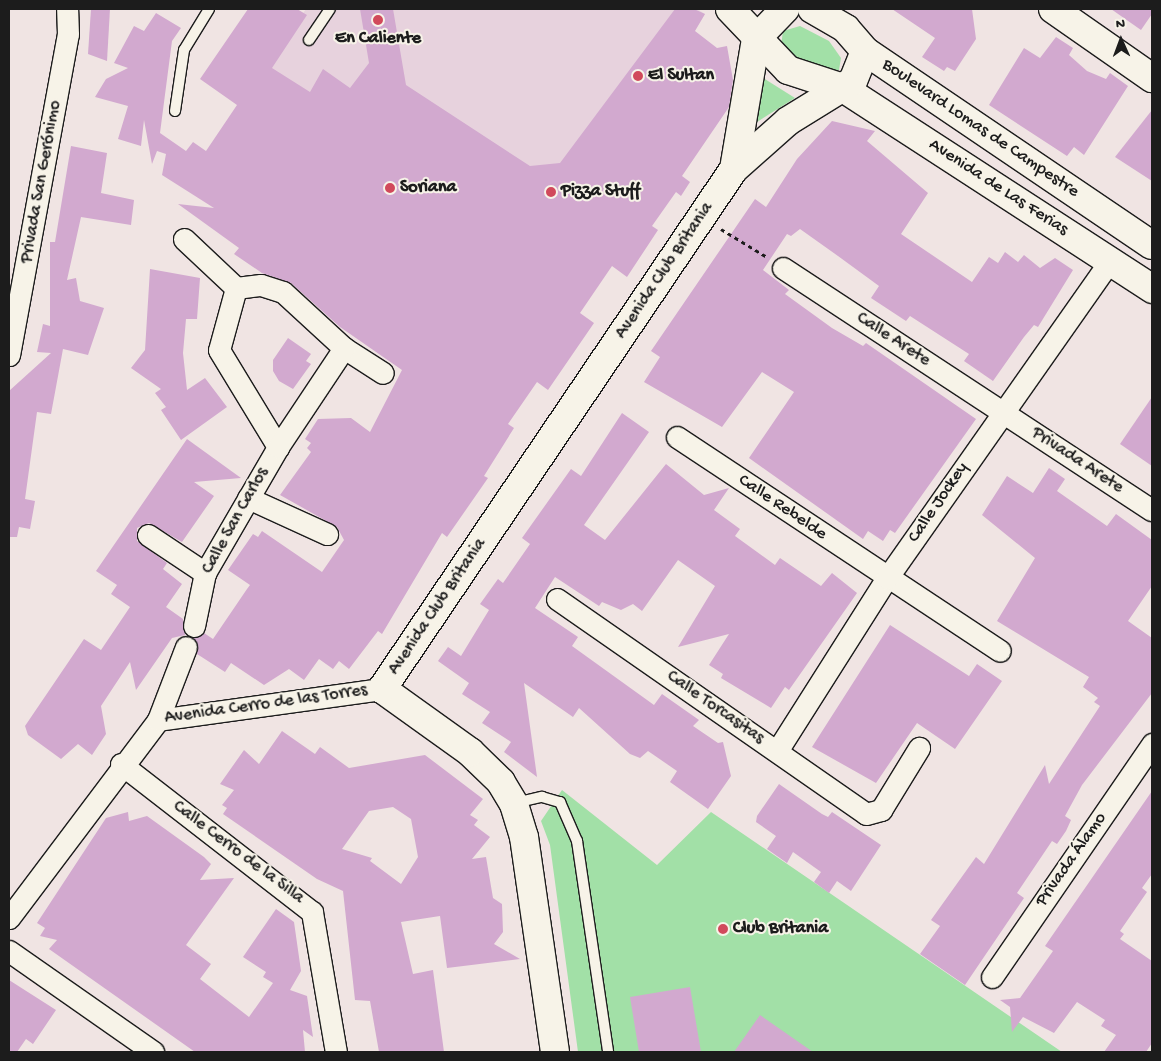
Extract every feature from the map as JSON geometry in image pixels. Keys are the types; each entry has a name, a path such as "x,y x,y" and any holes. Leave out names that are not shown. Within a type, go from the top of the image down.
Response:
{"main road":[{"path":"730,9 756,39 788,70 843,88"},
{"path":"756,39 784,9"},
{"path":"1053,9 1152,78"},
{"name":"Boulevard Lomas de Campestre","path":"826,11 865,51 1152,245"},
{"name":"Avenida Club Britania","path":"734,169 756,39"},
{"name":"Avenida Club Britania","path":"555,1052 524,837 514,804 501,782 470,752 382,689 734,169 788,121 843,88 859,72 865,51"},
{"name":"Avenida de Las Ferias","path":"843,88 1152,290"}],"street":[{"name":"Privada San Gerónimo","path":"9,355 68,34 67,9"},
{"path":"184,239 236,288 261,285 283,292 344,348 383,373"},
{"name":"Calle Jockey","path":"777,751 887,578 1110,261"},
{"name":"Calle Arete","path":"783,268 1002,412"},
{"name":"Calle San Carlos","path":"236,288 219,350 278,447"},
{"name":"Calle San Carlos","path":"194,626 205,573 278,447 344,348"},
{"name":"Privada Arete","path":"1002,412 1152,510"},
{"name":"Calle Rebelde","path":"676,437 1000,651"},
{"path":"248,498 327,534"},
{"path":"148,535 205,573"},
{"name":"Calle Torcasitas","path":"557,599 866,814 874,814 919,748"},
{"path":"158,720 186,647"},
{"name":"Avenida Cerro de las Torres","path":"9,918 121,764 158,720 382,689"},
{"name":"Privada Álamo","path":"992,977 1152,744"},
{"name":"Calle Cerro de la Silla","path":"121,764 312,912 336,1052"},
{"path":"9,951 153,1052"}],"lane":[{"path":"175,111 184,50 209,9"},
{"path":"309,40 330,9"},
{"path":"514,804 542,796 560,802 577,841 608,1052"}],"path":[{"path":"701,217 783,268"}],"shaded area":[{"path":"306,9 697,9 705,14 566,235 201,159"}],"green space":[{"path":"800,26 829,41 841,58 839,70 813,74 781,46 783,31"},
{"path":"757,74 795,98 757,122"},
{"name":"Club Britania","path":"562,790 657,865 711,812 1062,1052 578,1052 550,845 541,821"}],"building":[{"path":"91,9 110,9 107,61 88,54"},
{"path":"248,9 297,9 307,15 272,68 310,92 323,69 350,88 369,63 360,9 393,9 406,85 530,166 560,163 675,9 694,9 705,14 695,31 717,48 727,46 733,80 729,107 682,176 690,182 681,196 676,192 652,226 658,230 627,277 612,266 580,313 594,323 548,390 537,382 508,424 514,428 484,476 488,478 447,537 442,533 382,634 378,631 349,669 339,661 333,669 319,659 304,680 289,669 264,685 231,663 225,672 197,654 194,638 204,633 213,639 250,585 228,570 253,534 258,537 262,531 322,572 344,540 337,527 280,495 311,452 307,448 311,443 305,439 318,419 351,418 370,432 402,370 340,327 291,283 262,273 234,254 239,248 178,204 214,208 162,175 166,154 157,151 152,164 144,120 141,146 118,139 128,106 95,97 106,79 128,68 114,63 134,26 144,31 156,13 181,28 172,41 160,133 186,151 193,142 206,151 237,105 200,79"},
{"path":"892,9 972,9 976,39 955,71 947,67 944,71 922,57 935,38"},
{"path":"1111,9 1152,9 1152,14 1141,30"},
{"path":"1056,37 1073,48 1069,55 1087,71 1106,79 1110,73 1128,86 1084,155 1074,147 1067,156 989,105 1024,48 1040,58"},
{"path":"1152,110 1152,181 1115,157"},
{"path":"832,121 875,131 867,141 928,193 901,234 972,282 989,257 998,263 1005,252 1018,262 1024,255 1040,268 1055,258 1073,270 1038,327 1034,325 1024,337 993,381 964,361 969,354 910,316 906,321 871,298 879,286 838,256 800,229 791,236 787,234 763,270 789,290 785,294 832,328 863,346 866,343 976,419 895,533 890,530 883,541 868,531 863,539 749,458 794,392 762,372 722,427 644,382 660,357 651,351 755,199 766,207 797,159"},
{"path":"71,146 107,153 101,193 134,200 131,225 81,217 67,280 76,278 80,301 104,308 88,355 63,349 51,414 37,412 25,499 35,501 30,529 19,527 17,537 9,537 9,391 51,353 37,352 43,324 50,326 50,242 55,242"},
{"path":"150,269 200,278 197,319 186,319 183,353 187,390 205,378 227,407 181,440 161,410 166,407 155,393 161,389 131,368 145,350"},
{"path":"288,338 311,354 306,361 311,364 293,389 279,381 273,371 273,360"},
{"path":"1152,397 1152,466 1120,444"},
{"path":"622,413 649,432 584,525 605,540 666,464 704,495 729,488 714,510 740,529 735,536 775,565 780,558 821,586 832,573 857,593 789,690 785,687 771,708 721,678 723,674 709,665 729,634 678,647 715,586 678,560 642,611 633,604 621,610 602,602 599,606 555,577 535,608 578,637 572,646 654,705 662,694 699,720 693,726 718,743 723,742 731,776 708,809 670,782 677,771 648,751 640,758 630,754 579,708 573,717 524,683 537,777 504,752 511,742 482,723 490,712 462,694 469,683 438,661 448,647 461,656 489,610 480,604 498,579 503,583 530,544 522,538 571,469 581,476"},
{"path":"187,439 241,478 194,482 214,496 182,542 149,523 137,528 137,541 167,563 163,569 182,584 166,607 183,619 185,635 172,638 136,690 130,662 101,706 106,734 92,755 78,744 61,759 28,735 25,726 84,639 101,650 130,607 111,594 117,585 96,571"},
{"path":"1049,468 1065,479 1057,491 1107,526 1116,514 1152,540 1152,586 1128,621 1152,638 1152,693 1082,785 1065,816 1071,820 1066,831 1057,844 1052,841 1017,893 1024,898 965,985 920,954 940,926 931,920 976,857 984,864 1045,765 1049,784 1100,706 1094,702 1098,698 1083,687 1089,677 997,621 1035,558 982,515 1007,476 1033,493"},
{"path":"890,625 969,676 977,664 1002,681 955,749 917,723 876,783 812,747"},
{"path":"282,731 315,754 320,747 349,768 425,755 483,799 470,815 478,820 474,825 490,837 472,859 486,857 493,898 502,904 503,932 494,944 520,959 447,968 440,916 401,922 413,974 433,970 444,1052 379,1052 370,1001 355,1000 343,891 317,879 223,814 227,808 222,805 234,790 220,784 244,750 259,764","holes":["393,807 411,819 418,857 401,884 370,861 372,858 342,849 369,811"]},
{"path":"779,784 822,814 828,817 832,812 881,845 851,891 837,881 829,893 814,882 821,872 793,852 787,863 767,849 776,836 756,822 757,816"},
{"path":"1152,791 1152,874 1142,888 1147,892 1120,931 1124,934 1120,939 1152,961 1152,1043 1146,1052 1104,1052 1116,1035 1101,1026 1105,1020 1077,1002 1054,1033 1023,1017 1012,1032 1010,1007 1000,1000 1020,998 1053,951 1045,946"},
{"path":"128,812 129,821 147,816 204,857 211,864 200,880 234,878 186,945 211,964 200,979 249,1017 273,983 263,977 266,972 243,957 276,909 294,922 301,971 290,990 307,996 313,1037 303,1030 305,1052 195,1052 49,949 57,940 40,936 45,928 37,923 106,818"},
{"path":"9,980 56,1010 33,1044 26,1039 17,1052 9,1052"},
{"path":"690,987 701,1052 639,1052 630,997"},
{"path":"760,1015 813,1052 734,1052"}],"place":[{"name":"En Caliente","path":"378,20"},
{"name":"El Sultan","path":"638,76"},
{"name":"Soriana","path":"390,188"},
{"name":"Pizza Stuff","path":"551,192"},
{"name":"Club Britania","path":"723,929"}]}
